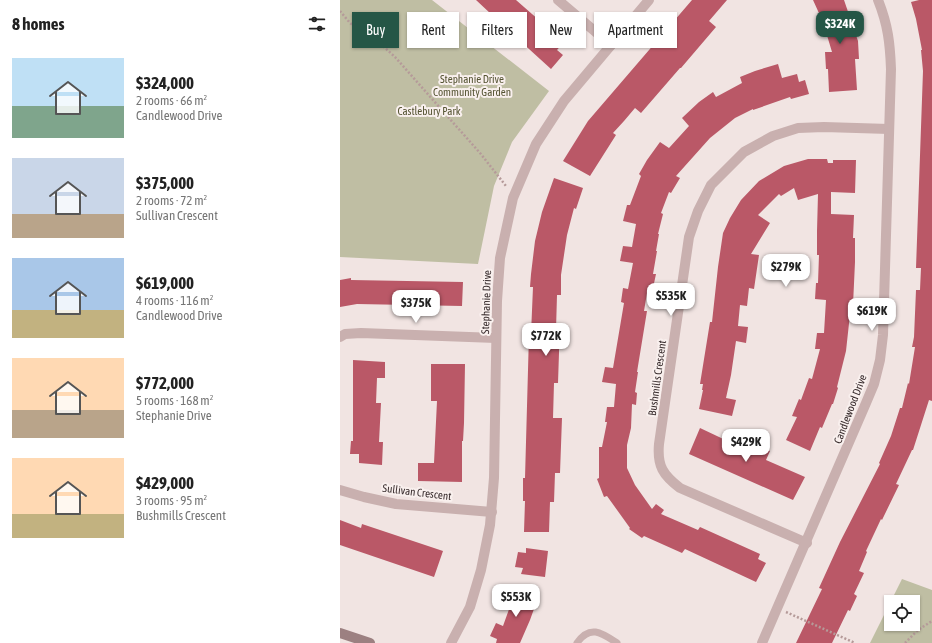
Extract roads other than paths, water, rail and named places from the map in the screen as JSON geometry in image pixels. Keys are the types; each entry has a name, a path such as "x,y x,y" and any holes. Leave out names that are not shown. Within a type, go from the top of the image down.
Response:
{"main road":[{"path":"340,633 370,643"}],"street":[{"path":"558,0 594,31"},
{"name":"Stephanie Drive","path":"639,12 649,0"},
{"name":"Candlewood Drive","path":"762,643 864,410 874,384 880,360 883,335 891,69 889,38 885,18 878,0"},
{"name":"Stephanie Drive","path":"451,643 470,606 481,570 492,512 494,478 496,338 500,258 514,195 536,144 564,101 608,48"},
{"name":"Bushmills Crescent","path":"807,543 680,488 664,474 660,465 658,455 659,444 689,237 698,211 711,185 744,152 773,136 798,128 824,127 889,129"},
{"path":"340,337 345,334 361,333 496,338"},
{"name":"Sullivan Crescent","path":"340,490 396,504 492,512"}],"lane":[{"path":"577,643 586,633 593,631 600,633 617,643"}],"park label":[{"name":"Stephanie Drive Community Garden","path":"472,85"},
{"name":"Castlebury Park","path":"429,111"}]}
